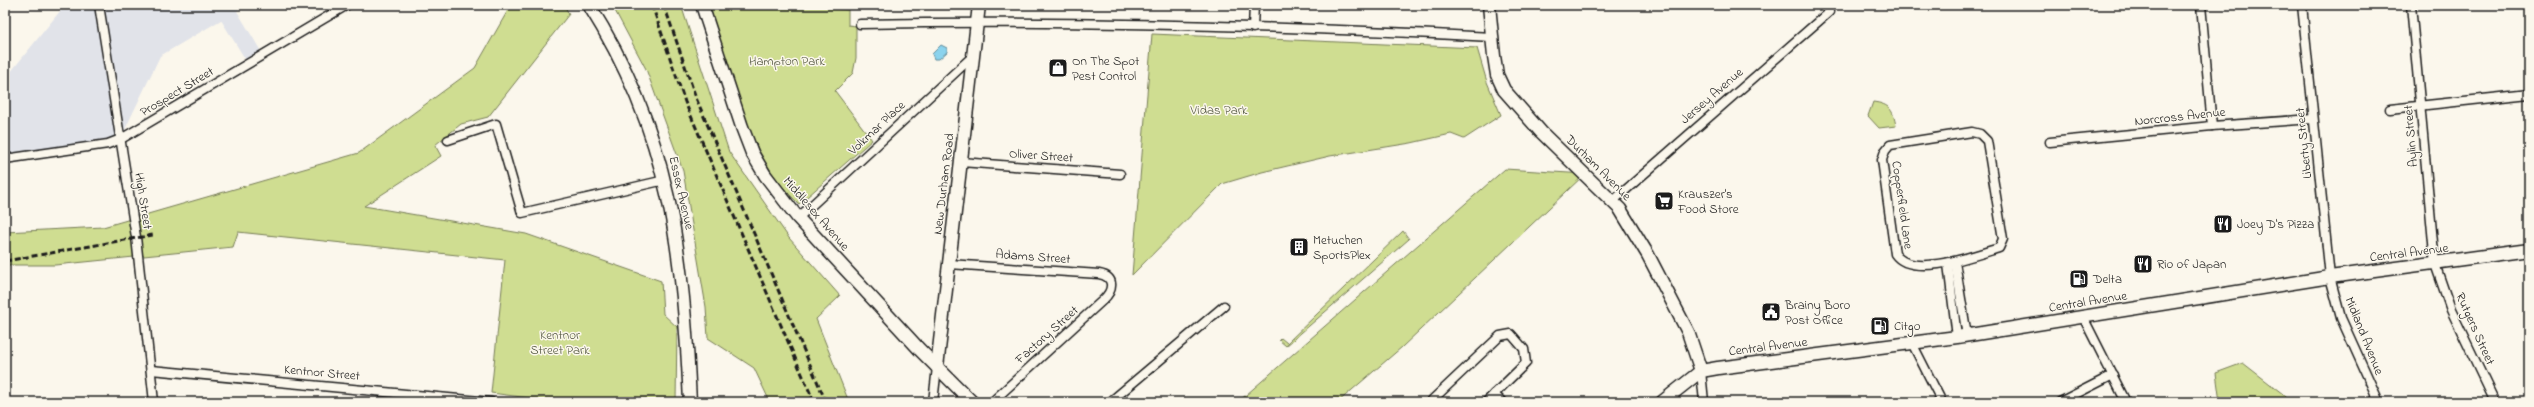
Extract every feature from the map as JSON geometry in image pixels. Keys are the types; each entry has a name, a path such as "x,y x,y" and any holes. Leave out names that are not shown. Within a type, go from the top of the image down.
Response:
{"street":[{"name":"High Street","path":"99,5 136,237 154,402"},
{"name":"Prospect Street","path":"5,159 108,144 121,139 347,5"},
{"name":"Essex Avenue","path":"589,5 630,82 655,146 665,180 678,245 683,283 690,402"},
{"name":"Middlesex Avenue","path":"702,5 752,154 765,176 798,218 937,367 972,402"},
{"name":"New Durham Road","path":"937,367 979,5"},
{"path":"1253,28 1254,5"},
{"name":"Durham Avenue","path":"1489,5 1497,75 1504,90 1541,132 1613,201 1626,217 1648,255 1688,332 1701,371 1704,402"},
{"path":"2201,5 2212,126"},
{"name":"Liberty Street","path":"2302,5 2330,277"},
{"name":"Aylin Street","path":"2411,5 2435,264"},
{"name":"Jersey Avenue","path":"1613,201 1830,12"},
{"path":"860,24 978,22 1253,28 1492,37"},
{"name":"Volkmar Place","path":"798,218 973,56"},
{"path":"2390,109 2529,94"},
{"name":"Norcross Avenue","path":"2050,142 2212,126 2313,119"},
{"path":"448,140 496,124 522,213 665,180"},
{"name":"Copperfield Lane","path":"1972,132 1980,134 1987,141 2003,239 1998,248 1952,263 1907,263 1899,260 1895,254 1882,160 1885,151 1890,145 1972,132"},
{"name":"Oliver Street","path":"961,162 1120,174"},
{"name":"Central Avenue","path":"1701,371 1962,336 2330,277 2435,264 2529,250"},
{"path":"1952,263 1962,336"},
{"name":"Adams Street","path":"949,264 1099,274 1106,276 1111,282"},
{"name":"Rutgers Street","path":"2435,264 2451,310 2495,402"},
{"name":"Midland Avenue","path":"2330,277 2341,318 2379,402"},
{"name":"Factory Street","path":"992,402 1110,293 1111,282"},
{"path":"1110,402 1224,306"},
{"path":"2083,317 2126,402"},
{"path":"1430,402 1500,336 1506,333 1512,334 1524,349 1526,363 1486,402"},
{"path":"1912,343 1942,402"},
{"path":"933,402 937,367"},
{"name":"Kentnor Street","path":"151,370 491,402"},
{"path":"1662,402 1701,371"},
{"path":"2060,402 2113,375"},
{"path":"1494,394 1502,402"}],"shaded area":[{"path":"65,5 245,5 237,11 262,53 247,62 221,20 160,56 119,142 5,160 5,79"}],"green space":[{"name":"Kentnor Street Park","path":"511,5 564,5 569,14 488,117 461,124 435,145 441,156 364,206 526,234 661,281 663,314 677,327 676,402 560,402 491,393 505,260 238,232 233,247 55,265 5,265 5,232 103,227 359,153 475,68"},
{"path":"612,5 681,5 729,152 789,238 840,296 816,319 849,402 770,402 754,368 708,338 706,307 683,171 646,69"},
{"name":"Hampton Park","path":"709,5 839,5 839,9 848,10 848,25 856,26 856,58 853,73 835,91 872,140 799,204 780,184 765,162 752,137 732,84"},
{"name":"Vidas Park","path":"1152,34 1477,48 1487,82 1501,115 1464,139 1451,134 1411,143 1330,156 1262,172 1222,184 1132,275"},
{"path":"1873,102 1883,104 1890,109 1894,116 1896,126 1879,128 1868,116"},
{"path":"1505,169 1585,174 1402,347 1338,402 1238,402"},
{"path":"1403,231 1409,239 1286,346 1279,340 1281,338 1287,343"},
{"path":"2243,363 2283,394 2288,402 2220,402 2216,373"}],"water":[{"path":"941,45 947,48 947,52 939,59 934,59 932,54"}],"railway":[{"path":"652,5 685,102 814,402"},
{"path":"664,5 696,98 826,402"},
{"path":"5,261 153,235"}],"place":[{"name":"On The Spot Pest Control","path":"1058,68"},
{"name":"Krauszer's Food Store","path":"1664,201"},
{"name":"Joey D's Pizza","path":"2223,224"},
{"name":"Metuchen SportsPlex","path":"1299,247"},
{"name":"Rio of Japan","path":"2143,264"},
{"name":"Delta","path":"2079,279"},
{"name":"Brainy Boro Post Office","path":"1771,312"},
{"name":"Citgo","path":"1880,326"}]}
